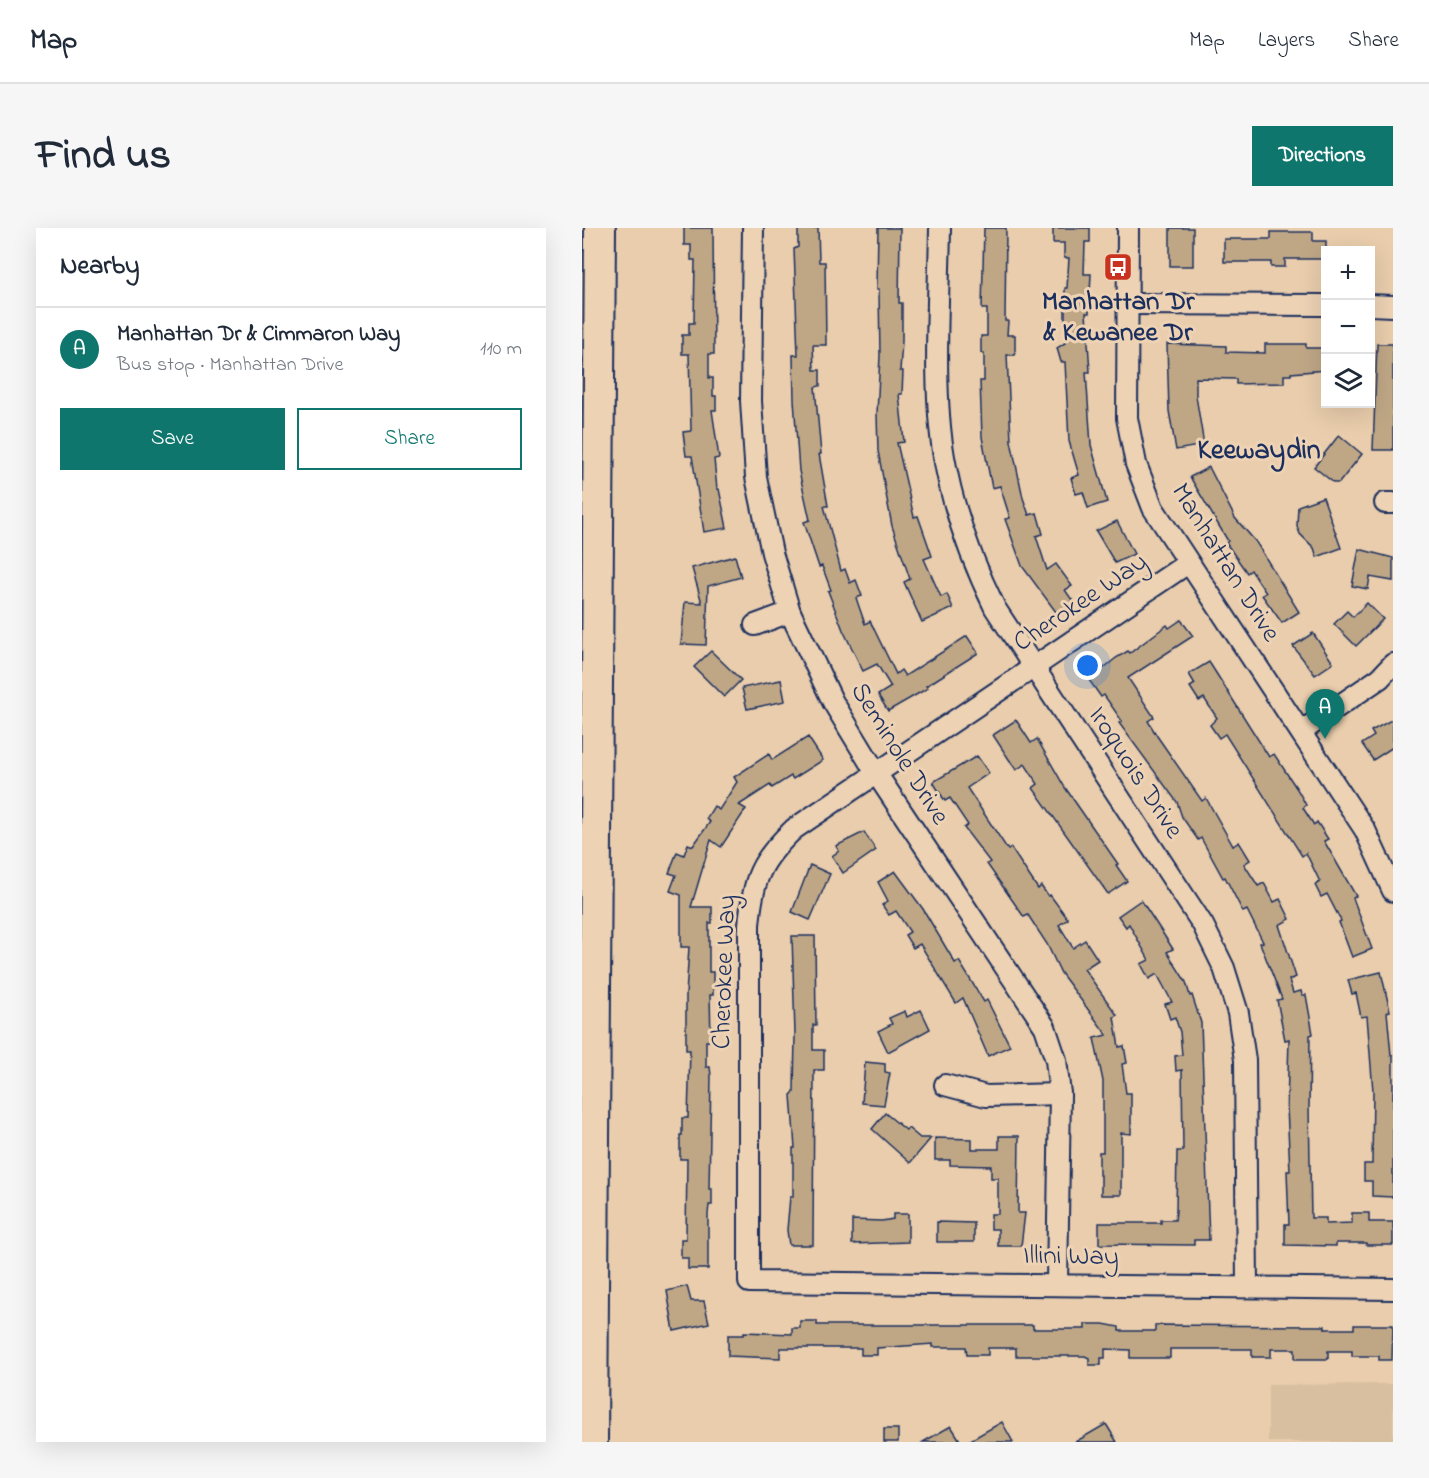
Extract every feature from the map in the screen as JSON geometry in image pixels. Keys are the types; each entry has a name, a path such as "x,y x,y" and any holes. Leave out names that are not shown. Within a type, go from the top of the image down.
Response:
{"highway":[{"path":"592,1442 600,228"},
{"path":"593,1320 602,1358 604,1415 613,1442"}],"street":[{"name":"Seminole Drive","path":"753,228 752,401 756,477 772,553 790,612 833,702 876,773 1037,1012 1056,1060 1060,1094 1057,1284"},
{"name":"Iroquois Drive","path":"940,228 939,396 943,455 956,513 975,568 995,608 1033,668 1203,925 1224,968 1238,1013 1245,1060 1248,1286"},
{"name":"Manhattan Drive","path":"1128,228 1127,418 1136,464 1153,508 1302,731 1365,830 1393,891"},
{"path":"1127,304 1321,305"},
{"path":"1375,306 1393,306"},
{"name":"Cherokee Way","path":"749,1282 749,925 754,885 761,866 794,829 1188,562"},
{"path":"755,625 790,612"},
{"path":"1302,731 1380,678 1393,664"},
{"path":"945,1085 986,1096 1060,1094"},
{"name":"Illini Way","path":"749,1282 1393,1288"}],"shaded area":[{"path":"1393,1384 1393,1442 1268,1442 1268,1385"}],"building":[{"path":"684,228 713,228 714,354 709,354 709,378 713,378 713,396 716,396 716,410 712,410 719,458 714,459 717,489 719,489 727,528 704,532 692,456 686,456 683,432 691,431 689,354 682,354 682,335 689,335 689,323 694,323 695,260 691,260 691,245 684,245"},
{"path":"798,228 818,228 819,262 825,262 826,345 813,345 814,370 820,370 820,386 815,387 821,454 819,454 828,506 824,506 841,571 845,569 850,583 856,580 862,596 856,598 865,624 870,621 896,674 901,670 905,676 967,636 978,653 926,686 928,688 888,711 878,695 891,687 877,664 863,671 843,630 828,591 831,590 822,566 819,567 804,522 810,520 799,471 793,355 798,355 794,249 798,247"},
{"path":"878,228 900,228 899,303 902,303 902,341 900,371 903,371 902,394 899,394 904,442 897,443 914,517 918,516 932,556 924,559 941,597 947,594 953,608 922,622 904,582 910,579 892,526 878,451 880,356 879,289 877,289"},
{"path":"984,228 1006,228 1005,321 1008,321 1007,335 1015,335 1015,355 1007,355 1011,441 1023,498 1029,515 1037,513 1043,534 1036,536 1047,570 1056,564 1072,586 1065,590 1075,604 1059,616 1022,566 1005,519 1010,518 1000,486 992,488 982,437 980,381 984,381 984,353 981,353 981,336 987,336 987,309 982,309"},
{"path":"1053,228 1090,228 1090,242 1085,242 1084,274 1091,274 1089,313 1086,313 1090,372 1086,372 1091,445 1107,502 1088,508 1083,492 1076,494 1071,478 1079,475 1069,441 1065,362 1061,362 1057,348 1065,343 1065,288 1067,288 1069,258 1064,258 1064,243 1053,243"},
{"path":"1170,228 1193,228 1193,266 1170,266"},
{"path":"1271,232 1313,232 1313,241 1326,241 1326,246 1321,246 1321,259 1285,259 1285,267 1271,267 1271,262 1224,262 1224,239 1271,239"},
{"path":"1167,344 1226,346 1226,352 1265,353 1265,344 1306,344 1306,348 1321,348 1321,370 1284,375 1284,383 1236,384 1236,379 1196,378 1196,396 1204,445 1176,450 1169,411"},
{"path":"1377,344 1393,344 1393,450 1373,450"},
{"path":"1339,435 1362,454 1339,483 1334,483 1314,467"},
{"path":"1209,467 1235,518 1256,542 1299,612 1282,623 1262,595 1266,593 1251,570 1247,573 1226,543 1228,541 1190,477"},
{"path":"1323,497 1341,548 1317,557 1314,548 1300,534 1297,526 1298,506"},
{"path":"1117,521 1134,554 1115,563 1096,531"},
{"path":"1359,549 1393,558 1393,581 1370,577 1368,589 1352,586"},
{"path":"735,556 741,577 708,586 706,645 681,644 685,602 702,603 692,568"},
{"path":"1367,603 1383,619 1356,646 1334,624 1347,611 1353,617"},
{"path":"1181,620 1193,636 1128,678 1154,717 1148,721 1157,736 1202,801 1206,798 1233,846 1239,842 1250,860 1244,864 1258,886 1264,883 1274,902 1280,899 1290,919 1279,925 1296,977 1289,980 1293,993 1301,991 1302,995 1306,995 1313,1034 1310,1035 1309,1107 1311,1218 1326,1218 1326,1224 1352,1223 1352,1213 1369,1213 1369,1222 1393,1222 1393,1245 1336,1243 1336,1246 1285,1245 1285,1224 1289,1224 1287,1171 1290,1171 1287,1107 1289,1039 1285,1040 1277,1000 1282,999 1260,943 1263,942 1247,910 1243,912 1201,838 1198,840 1182,817 1177,802 1119,723 1122,721 1104,695 1101,697 1089,680 1116,658 1128,651 1130,653 1167,625 1169,628"},
{"path":"1313,633 1333,663 1315,675 1293,646"},
{"path":"711,651 741,680 724,697 694,667"},
{"path":"1209,662 1269,757 1274,754 1297,789 1306,805 1303,808 1314,825 1317,822 1328,839 1324,841 1356,896 1353,898 1372,949 1352,957 1339,922 1341,921 1327,894 1321,897 1315,885 1320,882 1306,853 1302,856 1225,734 1219,738 1210,725 1217,718 1204,698 1199,701 1190,687 1195,684 1189,674"},
{"path":"781,680 785,701 747,709 742,688"},
{"path":"1393,719 1393,747 1373,760 1362,744 1374,736 1371,731"},
{"path":"1016,720 1031,743 1037,739 1064,786 1118,864 1116,865 1127,881 1108,894 1033,788 1038,784 1025,764 1016,770 993,735"},
{"path":"808,737 823,760 793,779 791,776 772,788 770,785 739,805 746,809 721,847 711,840 691,907 712,907 712,923 709,923 709,972 713,972 713,995 710,995 711,1041 706,1041 706,1067 710,1067 711,1076 709,1189 712,1189 712,1205 709,1205 708,1214 708,1269 688,1269 688,1258 681,1258 681,1239 686,1239 687,1159 680,1159 680,1135 682,1135 682,1118 688,1118 690,1050 686,1050 686,995 689,947 681,947 681,895 670,891 676,875 669,873 677,852 684,855 688,844 693,846 710,822 706,819 714,806 719,810 737,782 734,777 769,754 772,760"},
{"path":"977,756 989,773 967,788 1008,850 1011,848 1038,889 1041,886 1048,896 1050,895 1068,919 1059,925 1073,948 1085,940 1098,960 1084,969 1117,1015 1114,1017 1119,1047 1124,1046 1127,1063 1122,1064 1126,1093 1131,1093 1131,1134 1121,1133 1121,1195 1101,1195 1101,1175 1099,1175 1099,1152 1103,1152 1103,1081 1094,1038 1107,1035 1061,973 1047,944 1028,915 1024,917 987,864 990,862 964,828 968,825 950,798 945,801 933,782"},
{"path":"864,832 876,850 843,873 832,856 839,851 836,846"},
{"path":"810,865 830,874 810,920 792,912"},
{"path":"895,871 923,909 955,963 959,961 984,1002 987,1000 1010,1046 988,1056 963,998 956,1003 920,944 913,948 905,935 910,932 896,911 889,915 882,905 888,901 878,882"},
{"path":"1141,900 1173,949 1167,952 1186,982 1201,1023 1209,1240 1194,1240 1194,1245 1099,1244 1099,1223 1161,1223 1161,1220 1175,1220 1177,1151 1183,1151 1182,1070 1176,1071 1175,1056 1182,1055 1180,1032 1175,1017 1170,1019 1165,1004 1172,1002 1157,974 1149,979 1141,964 1149,960 1129,924 1126,927 1118,916"},
{"path":"792,936 815,936 816,1025 813,1025 813,1050 824,1050 824,1070 814,1070 813,1245 789,1245 787,1230 790,1197 793,1197 793,1148 795,1148 791,1095 794,1092 795,1034"},
{"path":"1381,972 1390,1011 1387,1012 1391,1055 1393,1055 1393,1197 1372,1196 1372,1181 1364,1181 1364,1164 1372,1164 1373,1091 1367,1016 1361,1017 1356,993 1352,994 1348,980"},
{"path":"921,1010 930,1029 888,1052 878,1031 892,1024 889,1018 905,1011 907,1017"},
{"path":"865,1062 885,1064 885,1072 890,1073 884,1105 862,1103"},
{"path":"885,1113 920,1138 931,1138 910,1163 872,1129"},
{"path":"999,1136 1019,1136 1018,1213 1025,1213 1021,1246 998,1246 998,1229 991,1229 991,1214 998,1214 998,1178 991,1178 991,1166 950,1165 950,1160 935,1160 935,1138 972,1139 972,1149 999,1149"},
{"path":"893,1214 908,1214 908,1242 852,1244 852,1220 882,1221 893,1219"},
{"path":"937,1222 974,1223 974,1242 937,1242"},
{"path":"687,1286 691,1301 704,1301 709,1323 674,1331 667,1291"},
{"path":"800,1321 817,1321 817,1325 1033,1325 1033,1329 1085,1329 1085,1324 1103,1324 1119,1327 1119,1331 1155,1331 1155,1325 1325,1326 1325,1329 1354,1329 1354,1325 1393,1325 1392,1360 1379,1360 1379,1356 1352,1356 1352,1351 1328,1351 1328,1359 1295,1359 1295,1349 1271,1349 1271,1357 1252,1357 1252,1349 1170,1349 1170,1358 1130,1358 1130,1350 1105,1349 1105,1358 1101,1358 1101,1365 1089,1365 1089,1358 1085,1356 1016,1356 1016,1348 988,1348 988,1355 967,1355 966,1347 933,1347 933,1344 877,1348 877,1355 861,1355 861,1348 780,1348 780,1358 728,1356 728,1335 744,1335 744,1332 792,1334 792,1328 800,1328"},
{"path":"1002,1422 1013,1442 967,1442"},
{"path":"1106,1424 1117,1442 1075,1442"},
{"path":"951,1426 961,1442 923,1442"},
{"path":"884,1429 898,1429 898,1442 884,1442"}],"place":[{"name":"Manhattan Dr & Kewanee Dr","path":"1118,267"},
{"name":"Manhattan Dr & Cimmaron Way","path":"1325,739"}],"district":[{"name":"Keewaydin","path":"1259,451"}]}
